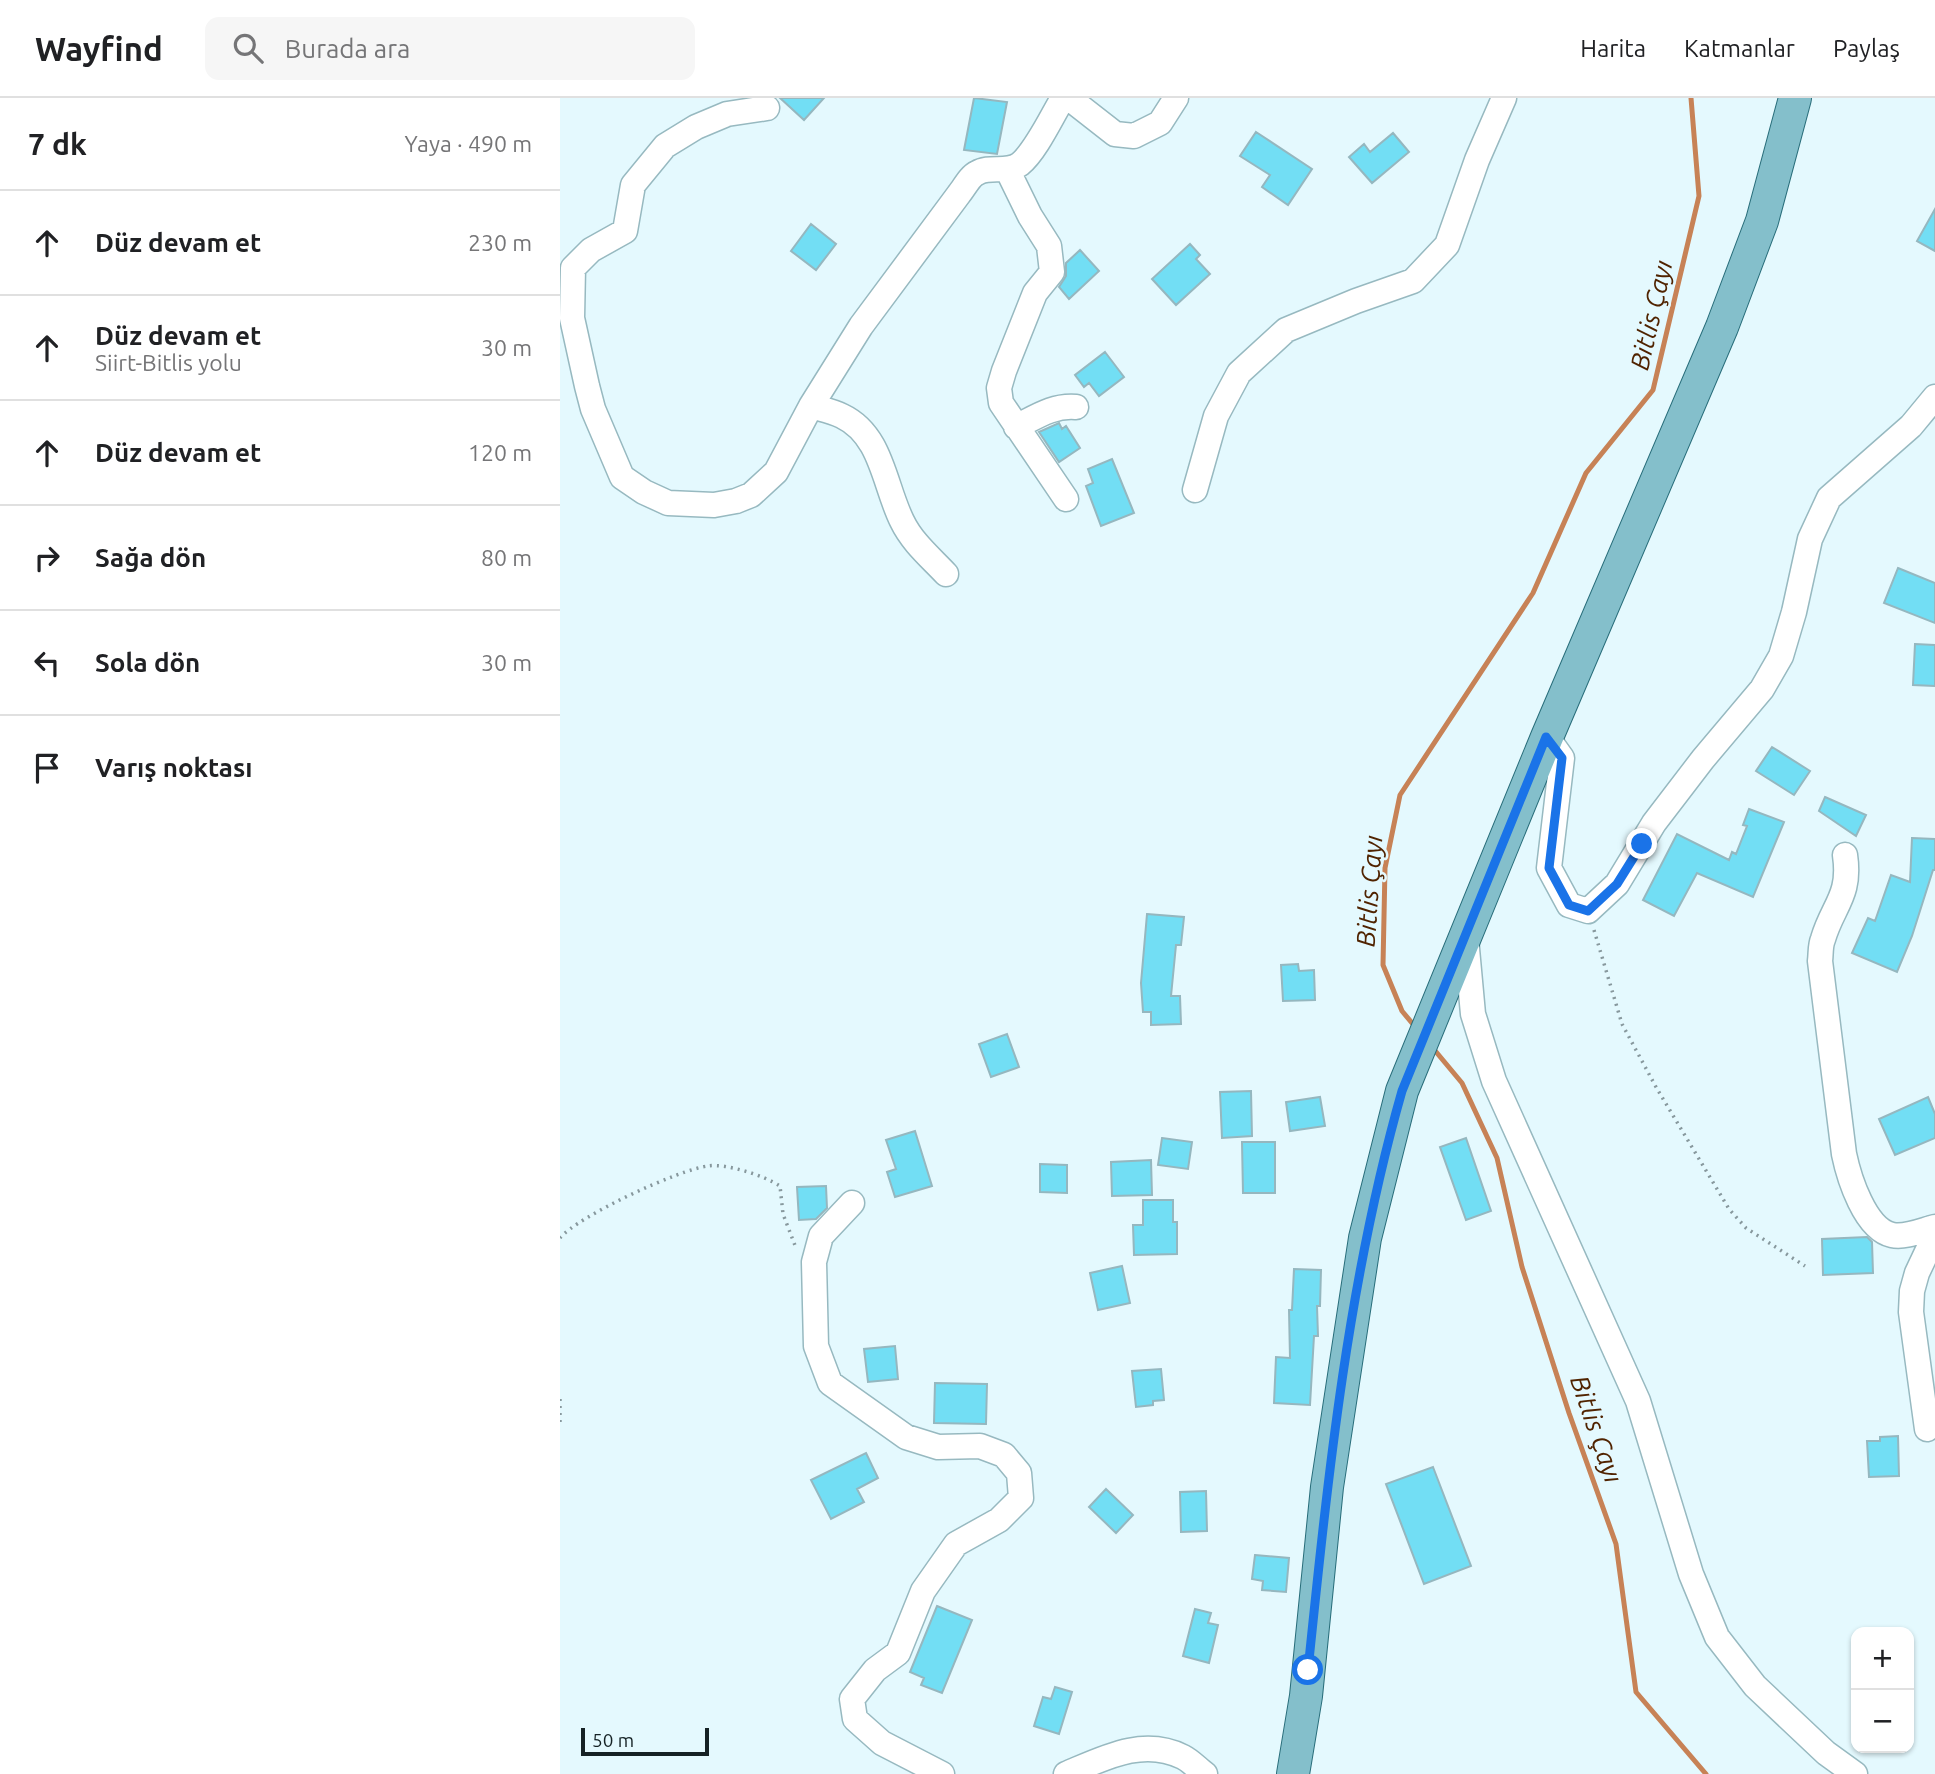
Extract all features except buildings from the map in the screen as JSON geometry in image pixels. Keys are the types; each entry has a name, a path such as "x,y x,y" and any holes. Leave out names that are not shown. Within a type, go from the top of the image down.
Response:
{"main road":[{"path":"1293,1774 1306,1696 1326,1487 1365,1238 1402,1091 1546,737 1722,327 1762,221 1795,98"}],"street":[{"path":"767,108 727,114 696,127 665,146 634,185 625,231 592,250 573,268 572,318 593,409 622,477 644,492 668,503 714,505 736,501 751,495 776,472 811,406 862,326 975,173 990,169 1007,169 1020,164 1033,148 1063,98"},
{"path":"1069,98 1115,134 1134,136 1160,123 1176,98"},
{"path":"1195,490 1216,416 1239,373 1286,330 1413,281 1447,245 1477,160 1504,98"},
{"path":"1007,169 1030,216 1045,237 1052,272 1035,293 999,388 1001,403 1066,499"},
{"path":"1546,737 1562,758 1549,868 1569,905 1588,911 1617,884 1654,823 1762,689 1781,656 1810,539 1829,498 1911,426 1935,397"},
{"path":"811,406 842,416 864,435 879,458 908,533 946,574"},
{"path":"1016,427 1050,409 1076,407"},
{"path":"1845,855 1846,885 1822,940 1820,961 1844,1154 1850,1180 1872,1223 1884,1233 1899,1236 1933,1228 1934,1237 1917,1273 1912,1291 1911,1312 1926,1353 1927,1429"},
{"path":"1466,938 1473,1014 1494,1082 1638,1401 1691,1574 1717,1637 1755,1686 1826,1753 1855,1774"},
{"path":"852,1203 821,1236 814,1262 816,1346 830,1383 906,1437 938,1447 980,1446 1004,1455 1019,1473 1021,1498 999,1520 956,1544 923,1591 898,1653 875,1670 852,1699 855,1718 882,1743 942,1774"},
{"path":"1066,1774 1116,1752 1151,1748 1183,1757 1205,1774"}],"path":[{"path":"1588,911 1622,1024 1656,1087 1729,1209 1746,1228 1805,1266"},
{"path":"560,1238 603,1208 640,1191 711,1165 768,1179 780,1186 783,1214 793,1242 801,1255 814,1262"},
{"path":"560,1399 560,1425"}],"waterway":[{"name":"Bitlis Çayı","path":"1417,1029 1402,1011 1383,965 1385,868 1400,795 1533,593 1586,473 1653,390 1699,196 1691,98"},
{"name":"Bitlis Çayı","path":"1432,1047 1462,1083 1497,1158 1522,1267 1569,1413 1616,1544 1636,1692 1706,1774"}],"route":[{"path":"1308,1670 1326,1487 1365,1238 1387,1144 1402,1091 1546,737 1562,758 1549,868 1569,905 1588,911 1617,884 1642,844"}]}
